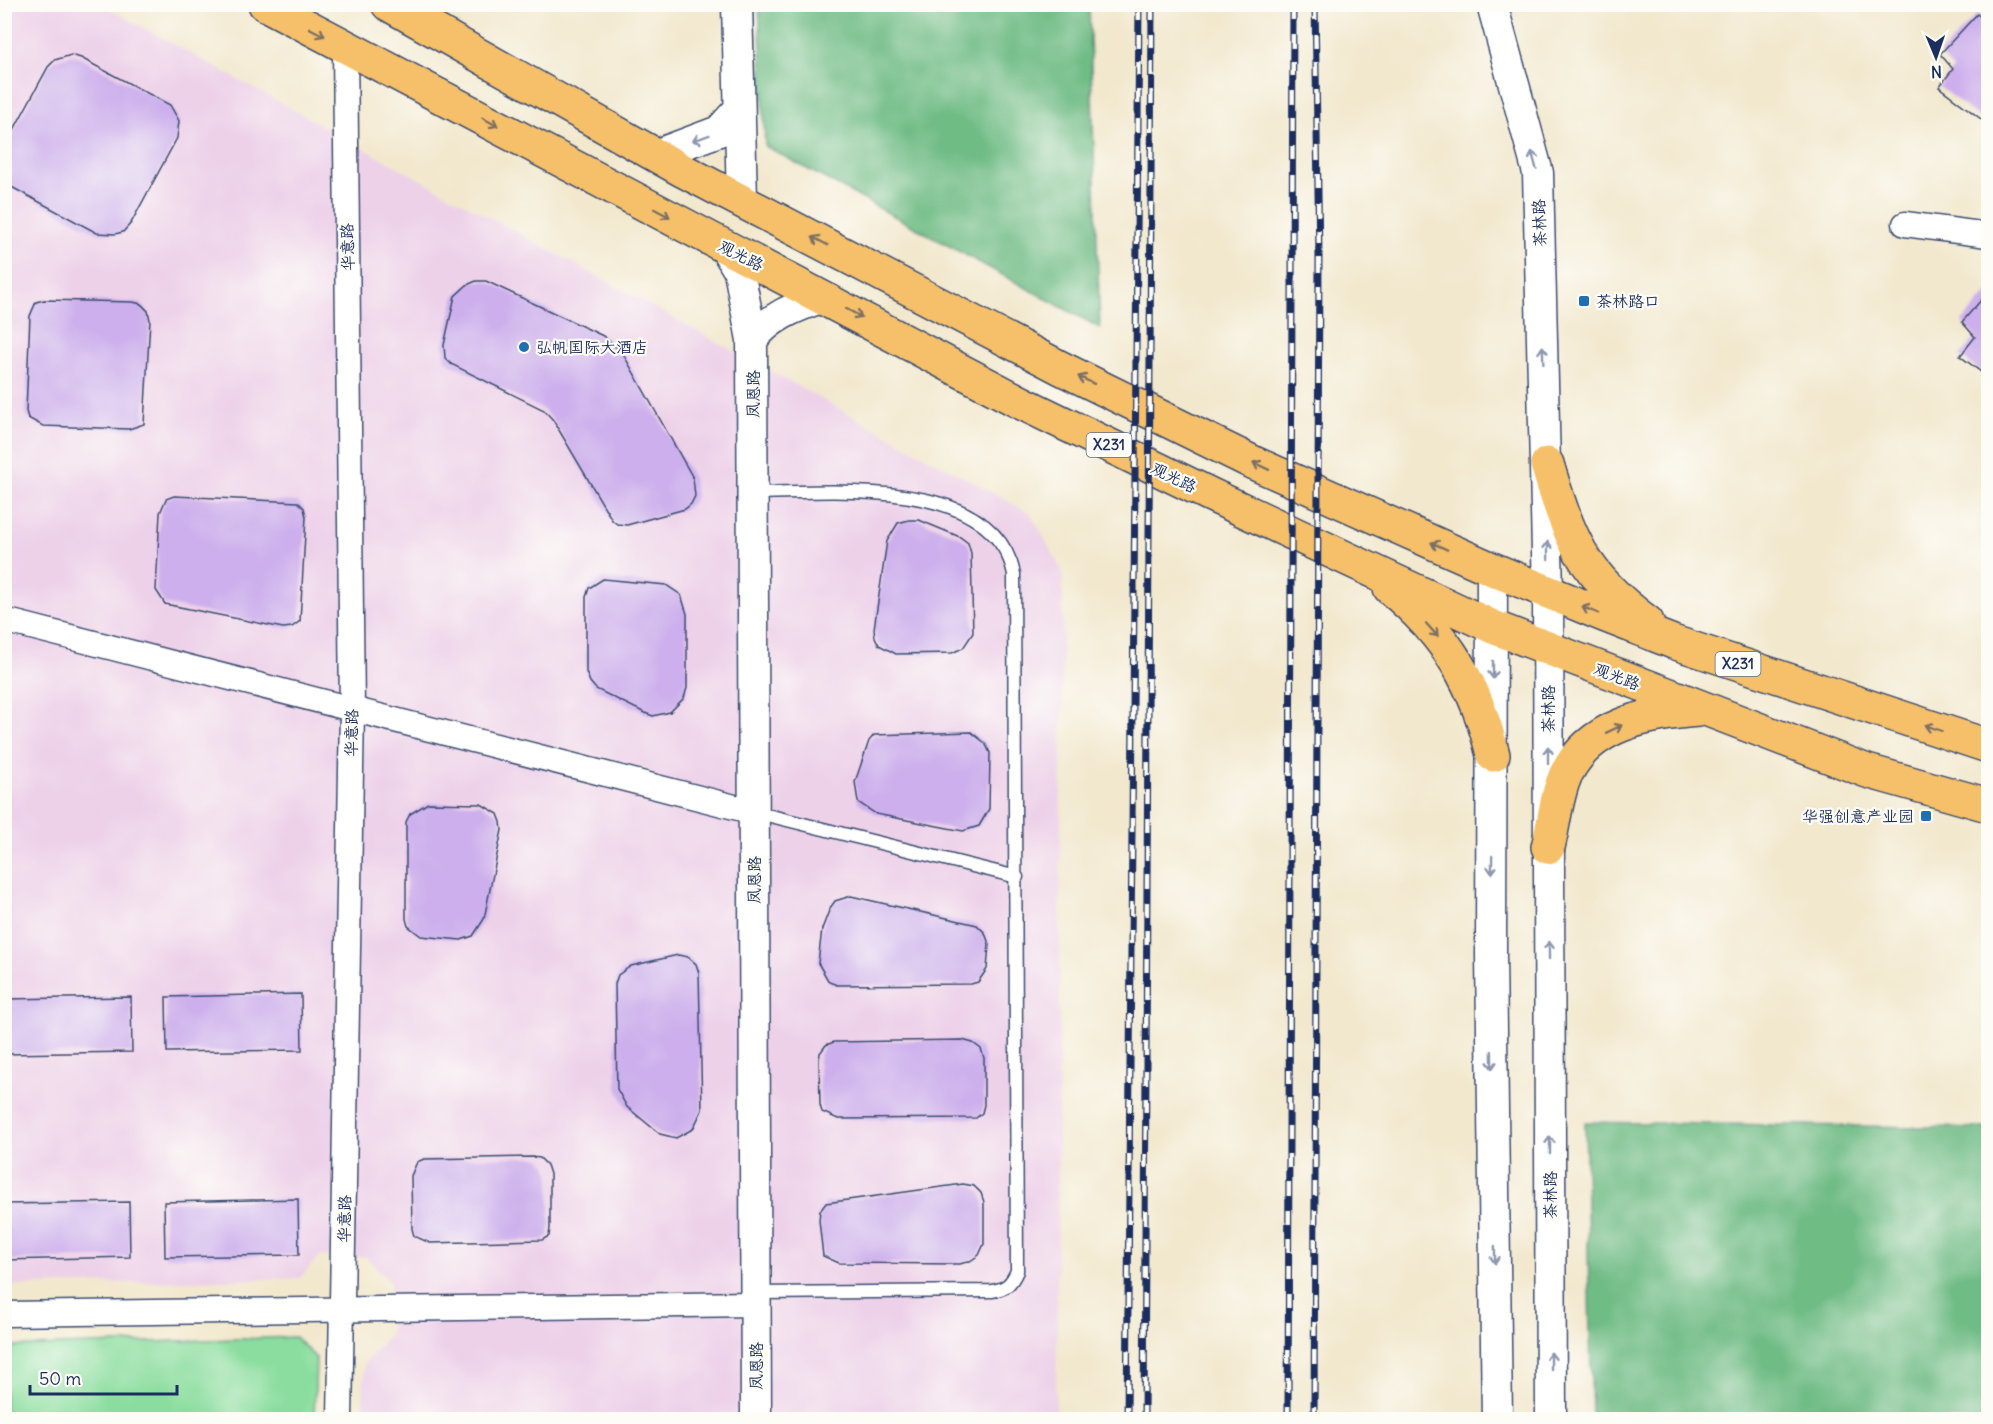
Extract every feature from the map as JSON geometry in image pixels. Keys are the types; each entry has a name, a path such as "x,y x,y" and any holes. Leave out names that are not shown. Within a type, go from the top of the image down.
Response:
{"main road":[{"name":"观光路","path":"265,4 1020,402 1493,627 1867,771 1989,805"},
{"name":"X231","path":"388,4 655,155 1061,368 1254,463 1548,593 1672,642 1989,746"},
{"path":"1547,464 1564,521 1580,554 1604,585 1633,612 1672,642"},
{"path":"1358,563 1415,612 1456,660 1472,687 1485,722 1493,755"},
{"path":"1548,847 1565,776 1577,757 1595,739 1638,718 1706,709"}],"street":[{"path":"737,4 742,200"},
{"name":"茶林路","path":"1492,4 1538,173 1547,464 1551,1419"},
{"name":"华意路","path":"340,1419 352,710 345,46"},
{"path":"655,155 719,131 739,110"},
{"path":"1905,224 1989,235"},
{"name":"凤恩路","path":"724,246 742,281 753,340 756,1419"},
{"path":"753,340 760,330 787,311 823,297"},
{"path":"1492,569 1491,955 1497,1419"},
{"path":"4,620 754,812"},
{"path":"4,1314 755,1299"}],"lane":[{"path":"753,494 915,496 942,504 967,516 1000,540 1010,557 1014,574 1017,878 1017,1271 1012,1282 1004,1289 992,1291 755,1299"},
{"path":"754,812 1017,878"}],"shaded area":[{"path":"4,5 102,5 1031,514 1063,572 1056,1419 363,1419 364,1364 390,1334 390,1282 366,1257 320,1256 300,1278 5,1286"}],"green space":[{"path":"759,5 1089,5 1100,328 765,146"},
{"path":"1585,1122 1988,1128 1988,1419 1592,1419"},
{"path":"295,1337 316,1358 314,1419 5,1419 5,1347"}],"building":[{"path":"1977,14 1989,23 1989,125 1939,87 1953,69 1940,54"},
{"path":"71,55 81,58 170,105 179,121 177,138 131,223 123,232 97,233 4,183 4,148 48,67 55,60"},
{"path":"476,281 486,281 603,336 622,352 693,478 695,496 691,504 685,509 627,525 617,524 612,520 553,420 544,410 451,364 445,358 444,345 455,296 467,285"},
{"path":"1989,291 1989,378 1960,356 1975,337 1962,322"},
{"path":"44,300 133,302 141,304 148,311 150,320 144,424 129,429 43,426 28,418 26,411 30,316 36,302"},
{"path":"174,496 298,502 304,508 306,517 300,621 292,627 283,628 165,604 156,590 160,513 166,499"},
{"path":"919,520 960,537 968,543 971,553 973,633 963,648 952,653 896,654 879,645 875,637 874,629 887,541 898,523"},
{"path":"603,579 666,585 681,595 687,614 687,688 684,698 670,712 653,716 645,713 596,689 590,682 586,672 586,597 589,588"},
{"path":"971,732 985,743 990,753 989,809 979,826 963,831 876,814 858,802 855,782 869,741 874,735"},
{"path":"428,803 481,804 498,814 501,822 502,830 484,919 473,936 461,940 421,936 408,926 406,919 406,822 410,814"},
{"path":"851,896 977,925 985,933 989,944 987,969 978,982 971,984 837,985 829,982 818,963 822,929 835,901"},
{"path":"678,955 688,957 696,964 699,973 702,1110 693,1129 676,1138 660,1134 627,1107 617,1089 615,984 618,975 631,966"},
{"path":"301,994 302,1050 167,1052 166,997"},
{"path":"131,997 132,1052 4,1054 4,999"},
{"path":"962,1040 973,1043 981,1049 984,1058 984,1105 982,1113 976,1118 838,1119 822,1112 819,1061 820,1053 826,1045 834,1042"},
{"path":"540,1158 547,1165 550,1174 549,1236 542,1240 430,1243 414,1236 411,1176 417,1162 424,1159"},
{"path":"963,1184 974,1186 981,1193 984,1202 984,1244 979,1255 970,1261 960,1264 839,1263 823,1256 819,1220 820,1211 826,1203"},
{"path":"298,1199 299,1255 165,1257 164,1202"},
{"path":"129,1202 130,1257 4,1260 4,1204"}],"railway":[{"path":"1127,1420 1139,4"},
{"path":"1144,1420 1152,4"},
{"path":"1288,1420 1293,4"},
{"path":"1314,1420 1319,256 1315,4"}],"place":[{"name":"茶林路口","path":"1584,301"},
{"name":"弘帆国际大酒店","path":"524,347"},
{"name":"华强创意产业园","path":"1926,816"}]}
